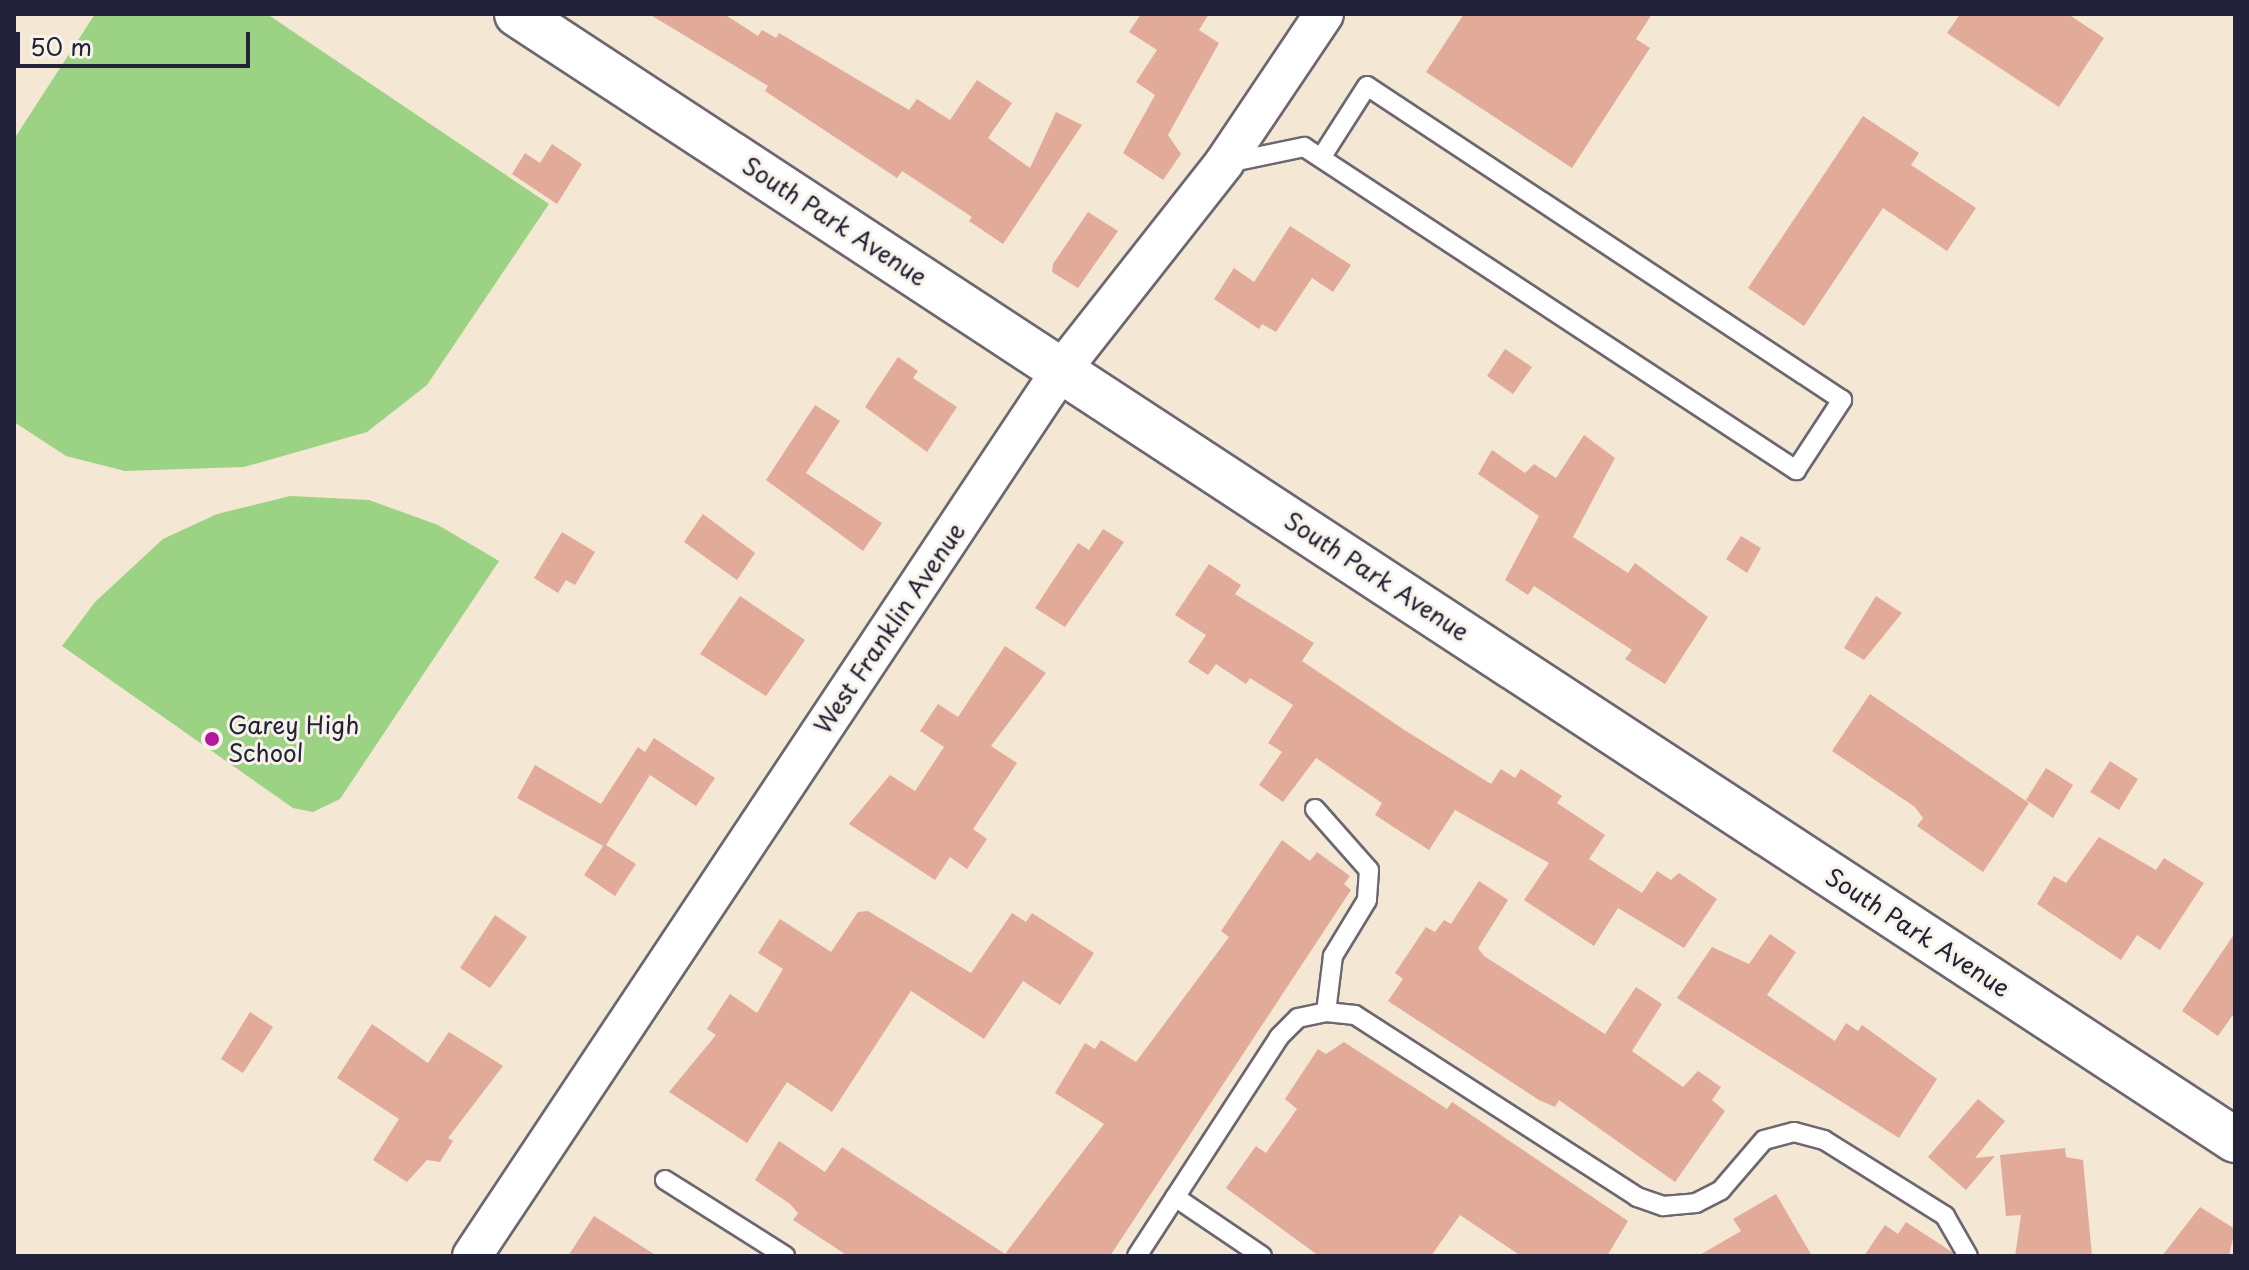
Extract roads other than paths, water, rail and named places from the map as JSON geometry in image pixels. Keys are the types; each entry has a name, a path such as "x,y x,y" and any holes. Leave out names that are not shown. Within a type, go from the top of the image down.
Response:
{"street":[{"name":"South Park Avenue","path":"517,14 2235,1140"},
{"name":"West Franklin Avenue","path":"472,1256 1062,369 1224,163 1324,14"}],"lane":[{"path":"1224,163 1304,147 1796,470 1842,400 1367,86 1321,158"},
{"path":"1315,809 1369,870 1367,900 1333,956 1326,1012"},
{"path":"1137,1256 1279,1037 1298,1018 1326,1012 1355,1015 1637,1197 1663,1206 1696,1203 1721,1190 1764,1140 1794,1132 1824,1140 1945,1216 1968,1256"},
{"path":"665,1180 785,1256"},
{"path":"1175,1197 1262,1256"}],"place":[{"name":"Garey High School","path":"212,739"}]}
